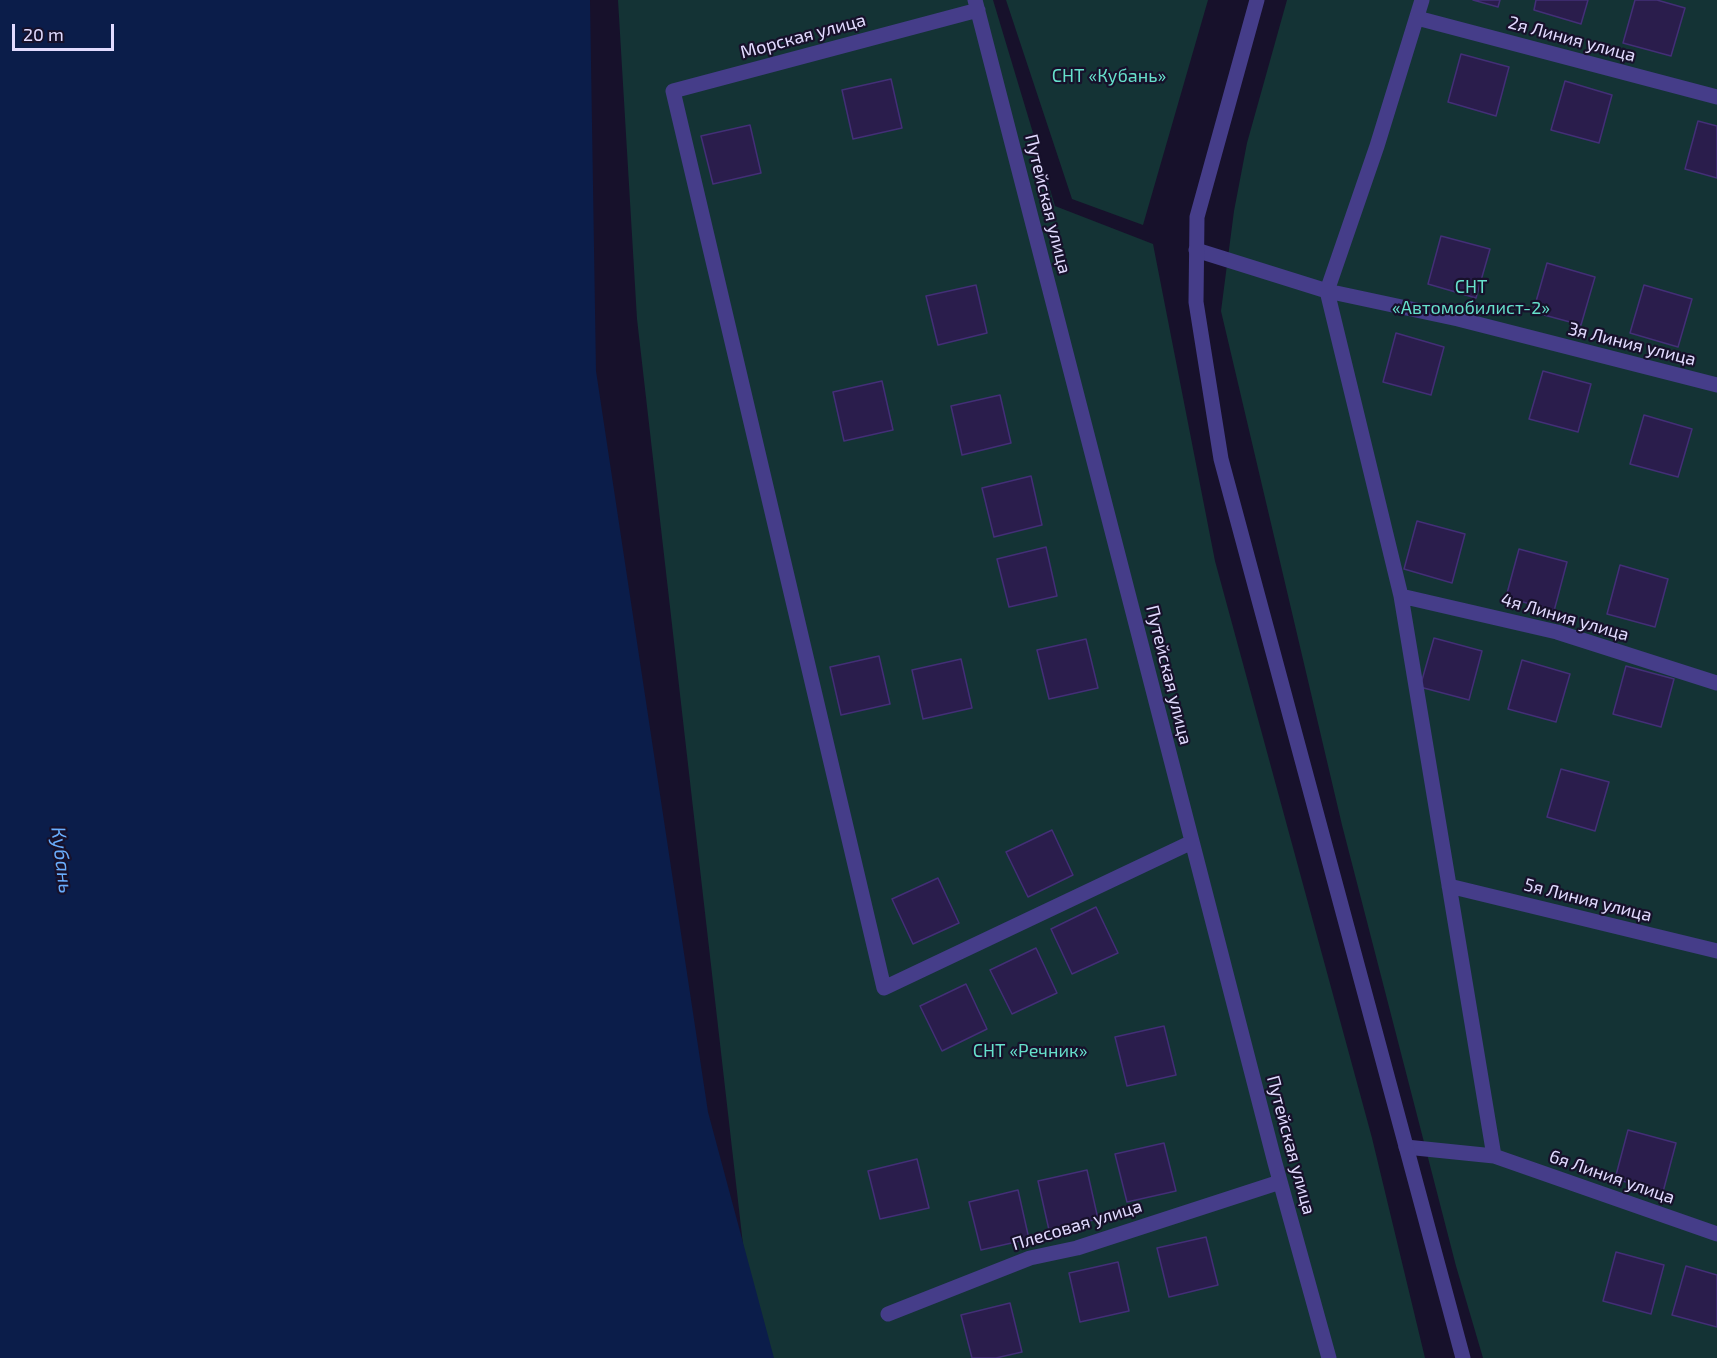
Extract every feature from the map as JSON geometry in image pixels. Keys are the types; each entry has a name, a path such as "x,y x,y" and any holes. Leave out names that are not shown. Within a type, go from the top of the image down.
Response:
{"street":[{"path":"1257,0 1197,217 1196,302 1221,459 1463,1358"},
{"path":"1422,0 1327,291 1401,596 1494,1156"},
{"name":"Морская улица","path":"977,5 673,91 884,988 1192,842"},
{"name":"Путейская улица","path":"977,5 1280,1182 1329,1358"},
{"name":"2я Линия улица","path":"1417,18 1717,97"},
{"name":"3я Линия улица","path":"1196,250 1327,291 1458,319 1717,385"},
{"name":"4я Линия улица","path":"1401,596 1557,632 1717,683"},
{"name":"5я Линия улица","path":"1449,886 1717,951"},
{"name":"6я Линия улица","path":"1406,1147 1494,1156 1717,1234"},
{"name":"Плесовая улица","path":"888,1314 1030,1258 1077,1248 1280,1182"}],"green space":[{"name":"СНТ «Речник»","path":"618,0 993,0 1055,206 1153,244 1215,561 1372,1138 1425,1358 756,1358 637,319"},
{"name":"СНТ «Кубань»","path":"1006,0 1208,0 1143,225 1072,199"},
{"name":"СНТ «Автомобилист-2»","path":"1287,0 1717,0 1717,1358 1483,1358 1456,1266 1342,825 1221,311 1234,211 1247,143"}],"water":[{"name":"Кубань","path":"0,0 590,0 596,371 708,1112 774,1358 0,1358"}],"building":[{"path":"1473,0 1500,0 1498,7"},
{"path":"1536,0 1588,0 1581,24 1534,10"},
{"path":"1635,0 1657,0 1685,8 1671,56 1623,43"},
{"path":"1461,54 1509,67 1496,116 1448,102"},
{"path":"891,79 902,128 853,139 842,90"},
{"path":"1565,81 1612,95 1599,143 1551,130"},
{"path":"1698,121 1717,126 1717,178 1685,169"},
{"path":"750,125 761,173 713,184 701,136"},
{"path":"1441,236 1490,249 1476,298 1428,284"},
{"path":"1547,263 1595,277 1581,325 1533,312"},
{"path":"976,285 987,333 938,345 926,296"},
{"path":"1644,285 1692,299 1678,347 1630,333"},
{"path":"1396,333 1444,347 1431,395 1383,382"},
{"path":"1543,371 1591,384 1578,432 1529,419"},
{"path":"882,381 893,430 844,441 833,392"},
{"path":"1000,395 1011,443 962,455 951,406"},
{"path":"1644,415 1692,429 1678,477 1630,464"},
{"path":"1031,476 1042,525 994,537 982,488"},
{"path":"1417,521 1465,534 1452,583 1404,569"},
{"path":"1046,547 1057,596 1009,607 997,559"},
{"path":"1519,549 1567,562 1554,611 1506,597"},
{"path":"1620,565 1668,579 1655,627 1607,614"},
{"path":"1434,638 1482,651 1469,700 1420,687"},
{"path":"1086,639 1098,688 1049,699 1037,650"},
{"path":"879,656 890,704 841,715 830,667"},
{"path":"961,659 972,708 923,719 912,670"},
{"path":"1522,660 1570,674 1556,722 1508,709"},
{"path":"1626,666 1674,679 1661,727 1613,714"},
{"path":"1561,769 1609,782 1595,831 1547,817"},
{"path":"1052,830 1073,875 1028,897 1006,852"},
{"path":"938,878 959,923 913,944 892,899"},
{"path":"1096,907 1118,953 1072,974 1051,929"},
{"path":"1036,948 1057,993 1012,1014 990,970"},
{"path":"966,984 987,1029 942,1051 920,1006"},
{"path":"1164,1026 1176,1075 1127,1086 1115,1037"},
{"path":"1628,1130 1676,1143 1663,1192 1615,1179"},
{"path":"1164,1143 1176,1191 1127,1202 1115,1154"},
{"path":"917,1159 929,1208 880,1219 868,1171"},
{"path":"1087,1170 1098,1219 1049,1230 1038,1181"},
{"path":"1018,1190 1029,1239 981,1250 969,1202"},
{"path":"1206,1237 1218,1285 1169,1297 1157,1248"},
{"path":"1616,1252 1664,1265 1651,1314 1603,1301"},
{"path":"1118,1262 1129,1311 1080,1322 1069,1273"},
{"path":"1686,1266 1717,1275 1717,1327 1672,1315"},
{"path":"1010,1303 1022,1352 996,1358 972,1358 961,1315"}]}
